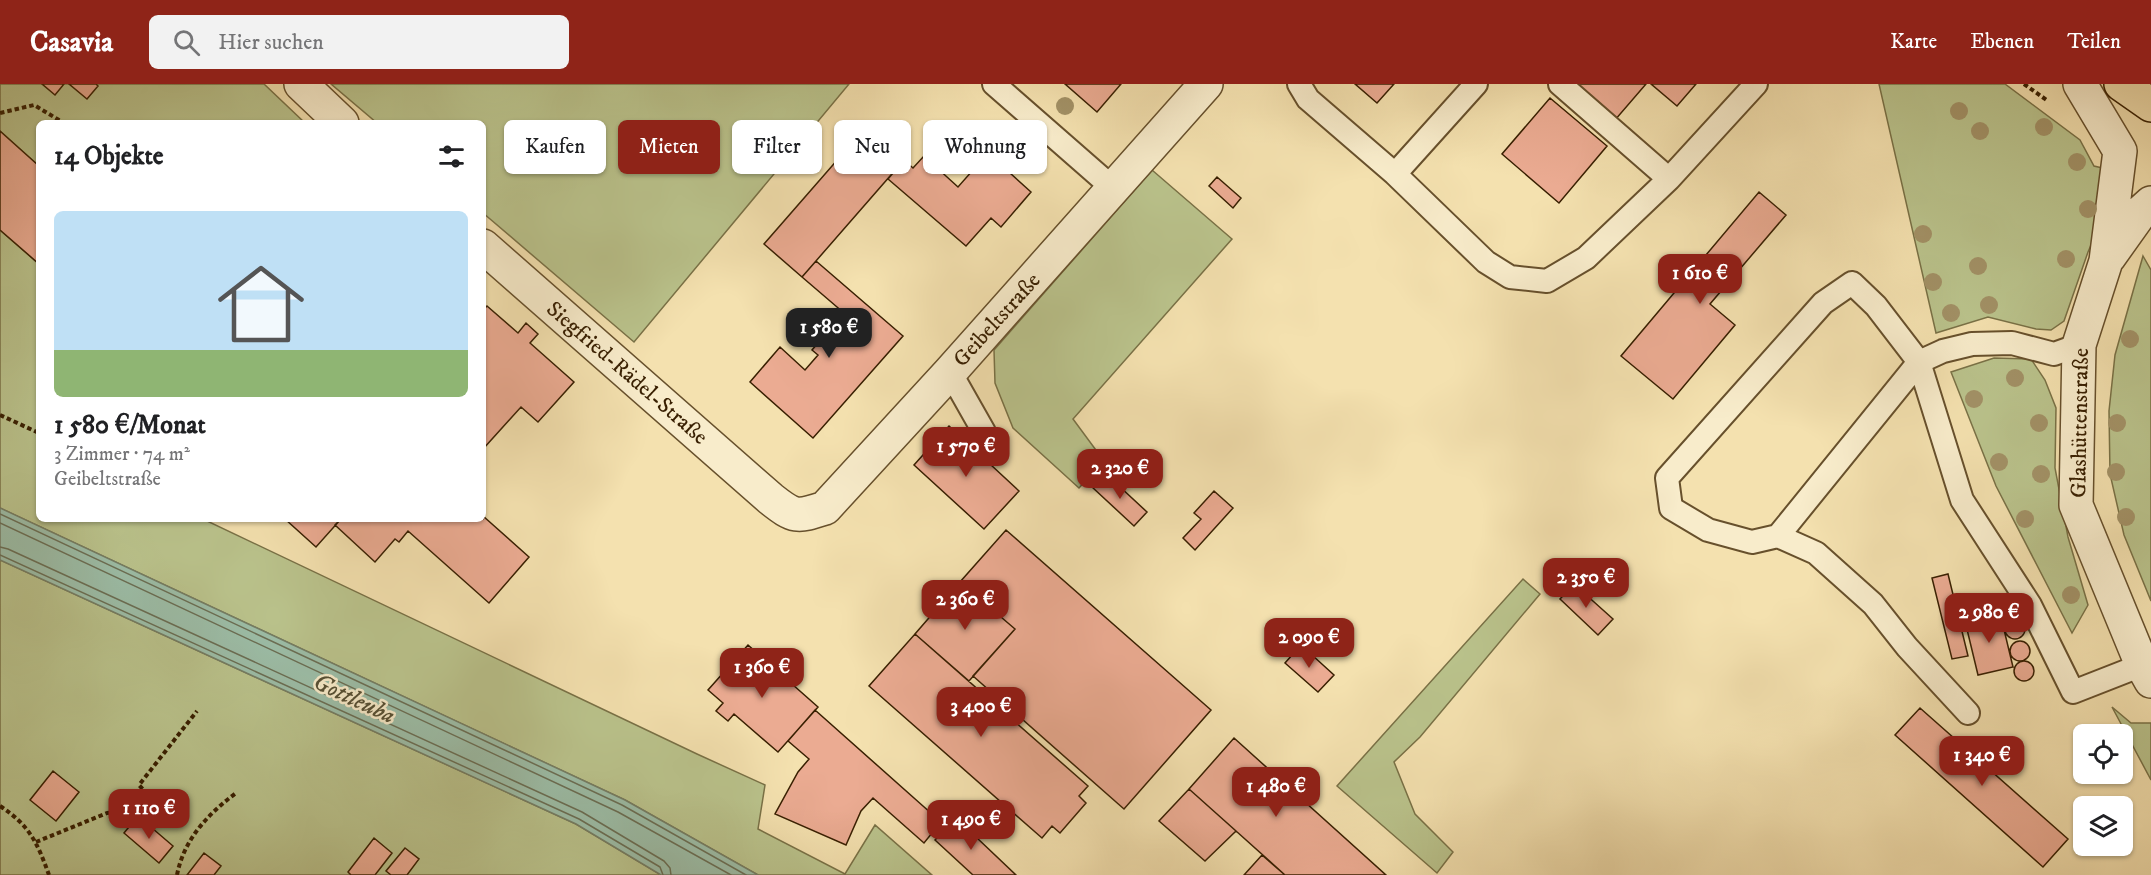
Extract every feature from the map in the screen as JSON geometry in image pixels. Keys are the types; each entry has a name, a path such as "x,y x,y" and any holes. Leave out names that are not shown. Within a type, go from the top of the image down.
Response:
{"main road":[{"path":"2121,84 2151,105"}],"street":[{"path":"301,84 339,120"},
{"name":"Geibeltstraße","path":"771,499 788,512 801,516 825,508 950,372 1206,84"},
{"name":"Glashüttenstraße","path":"2080,84 2120,151 2106,261 2079,345 2076,505 2147,673"},
{"name":"Glashüttenstraße","path":"2106,261 2141,212 2151,203"},
{"name":"Siegfried-Rädel-Straße","path":"486,249 771,499"}],"lane":[{"path":"994,84 1114,189"},
{"path":"1299,84 1308,99 1395,174 1486,262 1510,277 1547,281 1586,258 1669,179 1756,84"},
{"path":"1395,174 1476,84"},
{"path":"1560,84 1669,179"},
{"path":"1968,713 1907,647 1873,604 1816,553 1778,536 1752,542 1708,530 1671,508 1667,478 1823,303 1852,283 1876,306 1919,362 1962,500 2030,605 2073,692 2147,673"},
{"path":"1778,536 1919,362 1943,351 1972,344 2012,344 2054,354 2079,345"},
{"path":"950,372 984,432"}],"path":[{"path":"0,113 34,105 59,120"},
{"path":"0,415 36,432"},
{"path":"36,842 106,813 147,809 152,799 139,785 197,711"},
{"path":"177,875 180,859 190,840 214,810 236,793"},
{"path":"0,806 17,818 36,842 49,875"}],"green space":[{"path":"0,84 264,84 302,120 36,120 36,163 0,131"},
{"path":"331,84 849,84 819,120 732,120 732,174 774,174 634,342 486,216 486,120 373,120"},
{"path":"1879,84 2005,84 2080,140 2094,166 2107,169 2107,209 2088,252 2064,321 2051,330 2036,329 1988,317 1936,333"},
{"path":"1152,170 1232,239 1073,419 1104,461 1079,488 1013,428 995,383 994,350"},
{"path":"0,230 36,261 36,522 209,522 765,785 758,829 845,874 875,825 932,875 758,875 625,800 0,508"},
{"path":"2143,256 2151,270 2151,601 2124,535 2110,474 2109,411 2115,355"},
{"path":"1994,358 2031,359 2045,380 2056,408 2055,468 2068,537 2088,605 2072,633 1996,486 1951,372"},
{"path":"0,560 576,824 661,875 0,875"},
{"path":"1523,579 1540,594 1420,737 1394,762 1415,814 1453,852 1437,873 1337,786"},
{"path":"2112,707 2131,723 2151,723 2151,780 2133,746 2133,724 2121,724"}],"water":[{"name":"Gottleuba","path":"0,508 625,800 758,875 661,875 576,824 0,560"}],"building":[{"path":"42,84 64,84 55,95"},
{"path":"69,84 96,84 98,86 87,99"},
{"path":"1065,84 1121,84 1097,112"},
{"path":"1355,84 1394,84 1377,103"},
{"path":"1573,84 1646,84 1615,120"},
{"path":"1651,84 1696,84 1677,106"},
{"path":"1550,98 1607,146 1559,203 1502,154"},
{"path":"0,131 36,163 36,261 0,230"},
{"path":"923,157 923,174 944,174 958,187 969,174 1011,174 1031,192 1001,227 991,218 966,246 888,179 892,174 911,174 911,166 913,168"},
{"path":"834,164 834,174 892,174 802,277 764,244"},
{"path":"1217,177 1241,198 1233,208 1209,186"},
{"path":"1759,192 1786,215 1710,304 1735,325 1673,399 1621,356"},
{"path":"816,261 903,336 813,438 750,382 780,347 805,370 818,355 812,350 844,313 802,277"},
{"path":"486,307 518,333 526,323 538,334 530,343 574,382 538,422 521,407 486,446"},
{"path":"949,426 1019,491 984,529 914,465"},
{"path":"1105,473 1147,512 1134,526 1092,487"},
{"path":"1214,491 1233,508 1195,550 1183,538 1201,519 1194,513"},
{"path":"486,519 529,557 489,603 408,531 399,542 395,539 375,562 335,525 338,522 486,522"},
{"path":"288,522 338,522 316,547"},
{"path":"1006,530 1211,710 1124,809 973,676 1015,629 960,582"},
{"path":"1948,574 1968,656 1952,659 1932,578"},
{"path":"960,582 1015,629 969,681 915,634"},
{"path":"1574,584 1613,619 1598,635 1560,599"},
{"path":"2006,598 2014,598 2019,603 2017,614 2006,616 2001,611 2001,603"},
{"path":"2000,613 2013,667 1978,675 1965,621"},
{"path":"2015,619 2022,622 2025,629 2022,636 2015,639 2008,636 2005,629 2008,622"},
{"path":"915,634 1088,786 1079,796 1086,803 1060,833 1052,826 1042,838 869,686"},
{"path":"2020,641 2027,644 2030,651 2027,658 2020,661 2013,658 2010,651 2013,644"},
{"path":"748,645 818,707 778,752 734,714 728,721 716,711 723,703 708,690"},
{"path":"1301,645 1334,675 1318,692 1285,663"},
{"path":"2024,661 2031,664 2034,671 2031,678 2024,681 2017,678 2014,671 2017,664"},
{"path":"1920,708 2068,839 2043,867 1895,735"},
{"path":"815,710 941,822 924,843 873,798 861,811 846,845 775,814 798,772 809,759 788,741"},
{"path":"1234,738 1386,875 1285,875 1189,789"},
{"path":"53,771 79,792 56,821 30,800"},
{"path":"1189,789 1236,831 1205,861 1159,821"},
{"path":"138,816 173,846 159,863 124,833"},
{"path":"956,818 1016,875 973,875 935,840"},
{"path":"374,838 392,853 375,875 351,875 348,872"},
{"path":"405,848 419,859 407,875 391,875 386,871"},
{"path":"204,853 221,866 214,875 187,875"},
{"path":"1262,855 1285,875 1244,875"}]}
